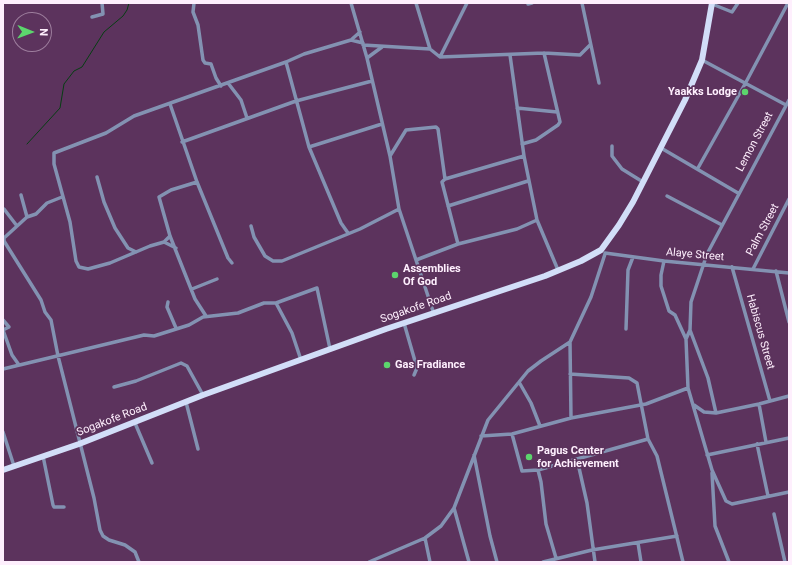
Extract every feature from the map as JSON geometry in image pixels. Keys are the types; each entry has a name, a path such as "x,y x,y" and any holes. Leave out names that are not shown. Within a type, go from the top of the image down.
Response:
{"main road":[{"name":"Sogakofe Road","path":"3,470 135,423 203,395 558,270 603,252 643,182 685,100 702,60 712,3"}],"street":[{"path":"92,17 103,14 102,3"},
{"path":"194,3 193,12 198,26 203,60 205,63 212,64 216,78 221,86"},
{"path":"351,3 367,58 390,156 399,209 434,314"},
{"path":"416,3 430,49 440,57 544,53 580,55 590,45"},
{"path":"440,57 467,3"},
{"path":"582,3 586,14 590,45 599,83"},
{"path":"712,3 732,12 738,3"},
{"path":"698,168 788,3"},
{"path":"170,236 164,242 150,246 110,263 88,269 79,267 76,261 70,222 54,164 54,153 106,132 134,116 221,86 304,54 351,40 360,32"},
{"path":"351,40 363,44 382,47 430,49"},
{"path":"367,58 382,47"},
{"path":"522,144 536,140 558,126 560,122 544,53"},
{"path":"510,55 528,181 537,220 558,270"},
{"path":"702,60 786,105"},
{"path":"286,62 309,147 338,216 348,233"},
{"path":"182,142 296,101 372,81"},
{"path":"228,83 242,100 247,118"},
{"name":"Lemon Street","path":"690,330 691,302 702,264 738,193 789,100"},
{"path":"170,104 196,182 228,258 232,263"},
{"path":"517,108 557,112"},
{"path":"309,147 382,124"},
{"path":"390,156 406,130 436,127 438,129 445,179 442,186 458,244"},
{"path":"612,146 612,156 622,169 643,182"},
{"path":"661,148 698,168 738,193"},
{"path":"445,179 524,156"},
{"path":"97,176 104,202 114,228 128,248 136,252"},
{"path":"448,206 528,181"},
{"path":"196,182 171,190 159,197 170,236 201,311 206,316"},
{"path":"20,195 28,218"},
{"path":"667,196 722,225"},
{"path":"62,197 47,203 36,214 17,226 3,240 41,300 44,312 51,320 79,444 103,536 133,550 139,562"},
{"name":"Palm Street","path":"753,269 789,199"},
{"path":"4,209 17,226"},
{"path":"251,226 254,237 265,256 273,261 279,261 312,249 399,209"},
{"path":"416,260 458,244 511,231 537,220"},
{"path":"164,242 176,249"},
{"path":"571,418 570,342 591,297 603,252"},
{"name":"Alaye Street","path":"603,252 664,261 789,273"},
{"path":"626,329 628,270 633,257"},
{"path":"664,261 661,286 669,311 675,315 686,339 688,388 712,470 729,504 789,492"},
{"name":"Habiscus Street","path":"732,267 770,401"},
{"path":"776,272 789,322"},
{"path":"192,289 217,279"},
{"path":"3,369 144,335 154,336 189,325 206,316 238,313 264,303 276,303 317,288 330,350"},
{"path":"168,302 167,307 176,328"},
{"path":"276,303 294,337 301,360"},
{"path":"3,320 9,327 3,330 12,356 19,365"},
{"path":"404,323 417,368 414,375"},
{"path":"686,339 690,330"},
{"path":"690,330 708,378 716,412"},
{"path":"369,562 425,538 441,526 454,508 488,420 519,382 541,360 570,342"},
{"path":"114,387 136,381 181,363 186,366 203,395"},
{"path":"570,374 629,378 637,383 640,405 648,439 657,456 683,562"},
{"path":"519,382 531,403 540,426"},
{"path":"481,436 512,434 571,418 640,405 675,394 688,388"},
{"path":"694,405 704,412 716,412 759,404 789,396"},
{"path":"186,402 198,449"},
{"path":"759,404 766,442"},
{"path":"135,423 152,463"},
{"path":"3,432 14,466"},
{"path":"512,434 522,471 538,470 648,439"},
{"path":"707,455 789,438"},
{"path":"757,444 768,496"},
{"path":"474,454 490,536 497,562"},
{"path":"43,455 53,505 54,507 64,507"},
{"path":"578,459 587,503 594,562"},
{"path":"538,470 541,482 546,524 555,560"},
{"path":"712,470 715,526 729,562"},
{"path":"454,508 469,562"},
{"path":"774,514 785,562"},
{"path":"543,562 592,550 677,536"},
{"path":"425,538 430,562"},
{"path":"638,543 641,562"}],"waterway":[{"path":"27,144 60,108 64,84 74,71 82,67 104,32 123,16 129,3"}],"place":[{"name":"Yaakks Lodge","path":"745,92"},
{"name":"Assemblies Of God","path":"395,275"},
{"name":"Gas Fradiance","path":"387,365"},
{"name":"Pagus Center for Achievement","path":"529,457"}]}
